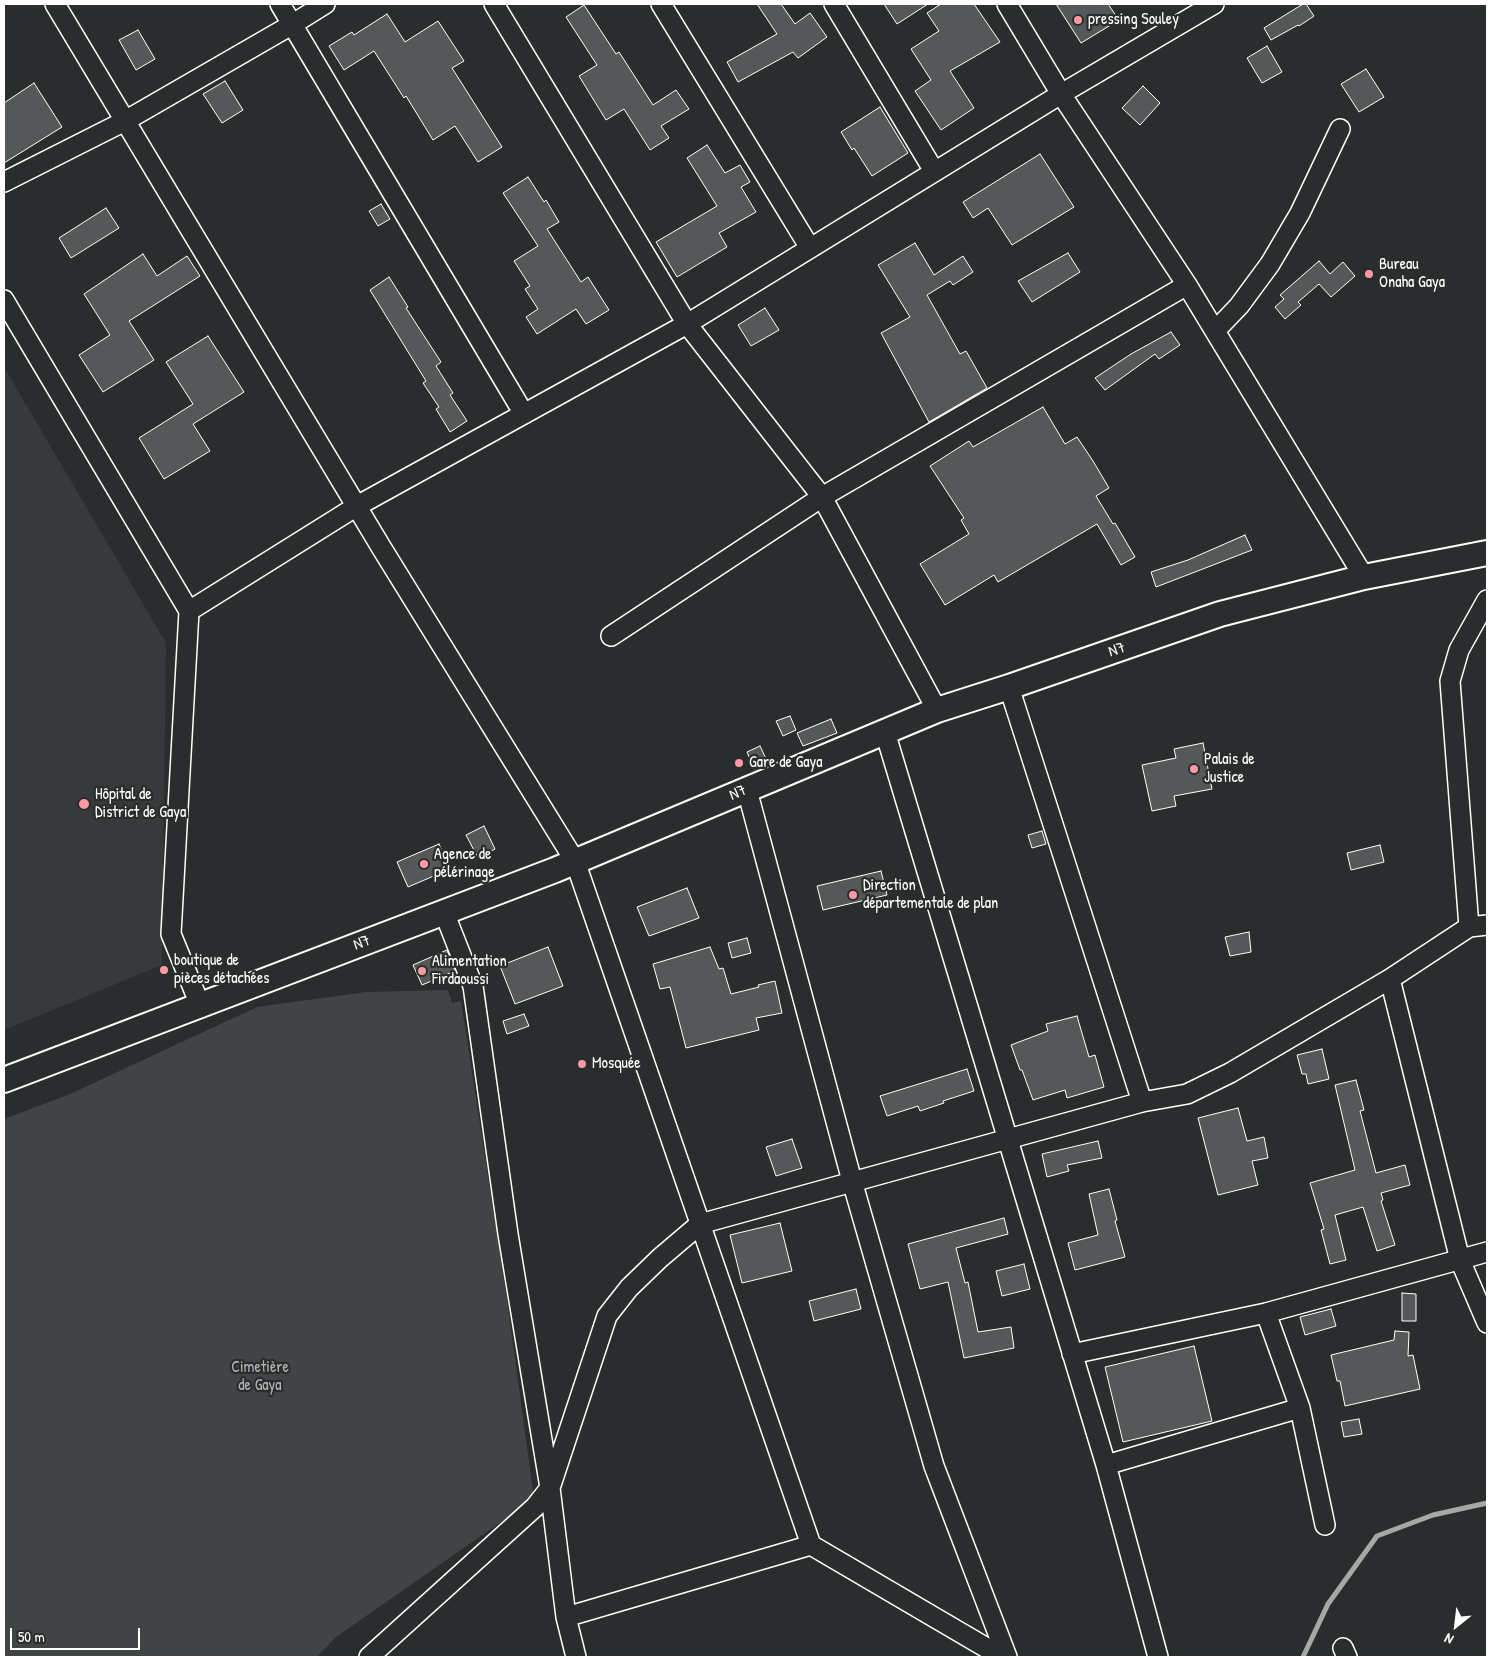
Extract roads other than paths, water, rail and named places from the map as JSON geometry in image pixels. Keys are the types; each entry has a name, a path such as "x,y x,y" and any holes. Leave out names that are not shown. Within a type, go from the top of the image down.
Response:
{"main road":[{"name":"N7","path":"4,1080 575,861 937,710 1220,614 1364,577 1487,553"}],"street":[{"path":"55,4 357,506 575,861 811,1545 1002,1657"},
{"path":"280,4 524,414"},
{"path":"4,182 126,121 325,4"},
{"path":"494,4 687,324 822,498 937,710"},
{"path":"661,4 810,248"},
{"path":"834,4 934,171"},
{"path":"1007,4 1060,94 1215,331 1364,577"},
{"path":"189,611 357,506 687,324 1205,6"},
{"path":"1215,331 1238,306 1270,264 1300,213 1340,129"},
{"path":"611,636 822,498 1186,285"},
{"path":"4,300 189,611 171,934 200,1004"},
{"path":"369,1657 535,1507 550,1488 607,1316 629,1288 660,1258 700,1224 1142,1102 1187,1094 1230,1073 1478,926 1450,681 1460,650 1487,600"},
{"path":"1009,687 1142,1102"},
{"path":"885,732 1106,1465 1158,1657"},
{"path":"747,790 852,1181 934,1466 1007,1657"},
{"path":"444,912 473,986 508,1234 550,1488 566,1617 576,1657"},
{"path":"1390,979 1460,1260 1487,1323"},
{"path":"1072,1354 1266,1313 1487,1252"},
{"path":"1266,1313 1300,1408 1325,1525"},
{"path":"1106,1465 1300,1408"},
{"path":"566,1617 811,1545"}],"waterway":[{"path":"1303,1657 1328,1604 1377,1536 1433,1515 1487,1503"}],"place":[{"name":"pressing Souley","path":"1078,20"},
{"name":"Bureau Onaha Gaya","path":"1369,274"},
{"name":"Gare de Gaya","path":"739,763"},
{"name":"Palais de Justice","path":"1194,769"},
{"name":"Hôpital de District de Gaya","path":"84,804"},
{"name":"Agence de pélérinage","path":"424,864"},
{"name":"Direction départementale de plan","path":"853,895"},
{"name":"boutique de pièces détachées","path":"164,970"},
{"name":"Alimentation Firdaoussi","path":"422,971"},
{"name":"Mosquée","path":"582,1064"}],"park label":[{"name":"Cimetière de Gaya","path":"260,1377"}]}
